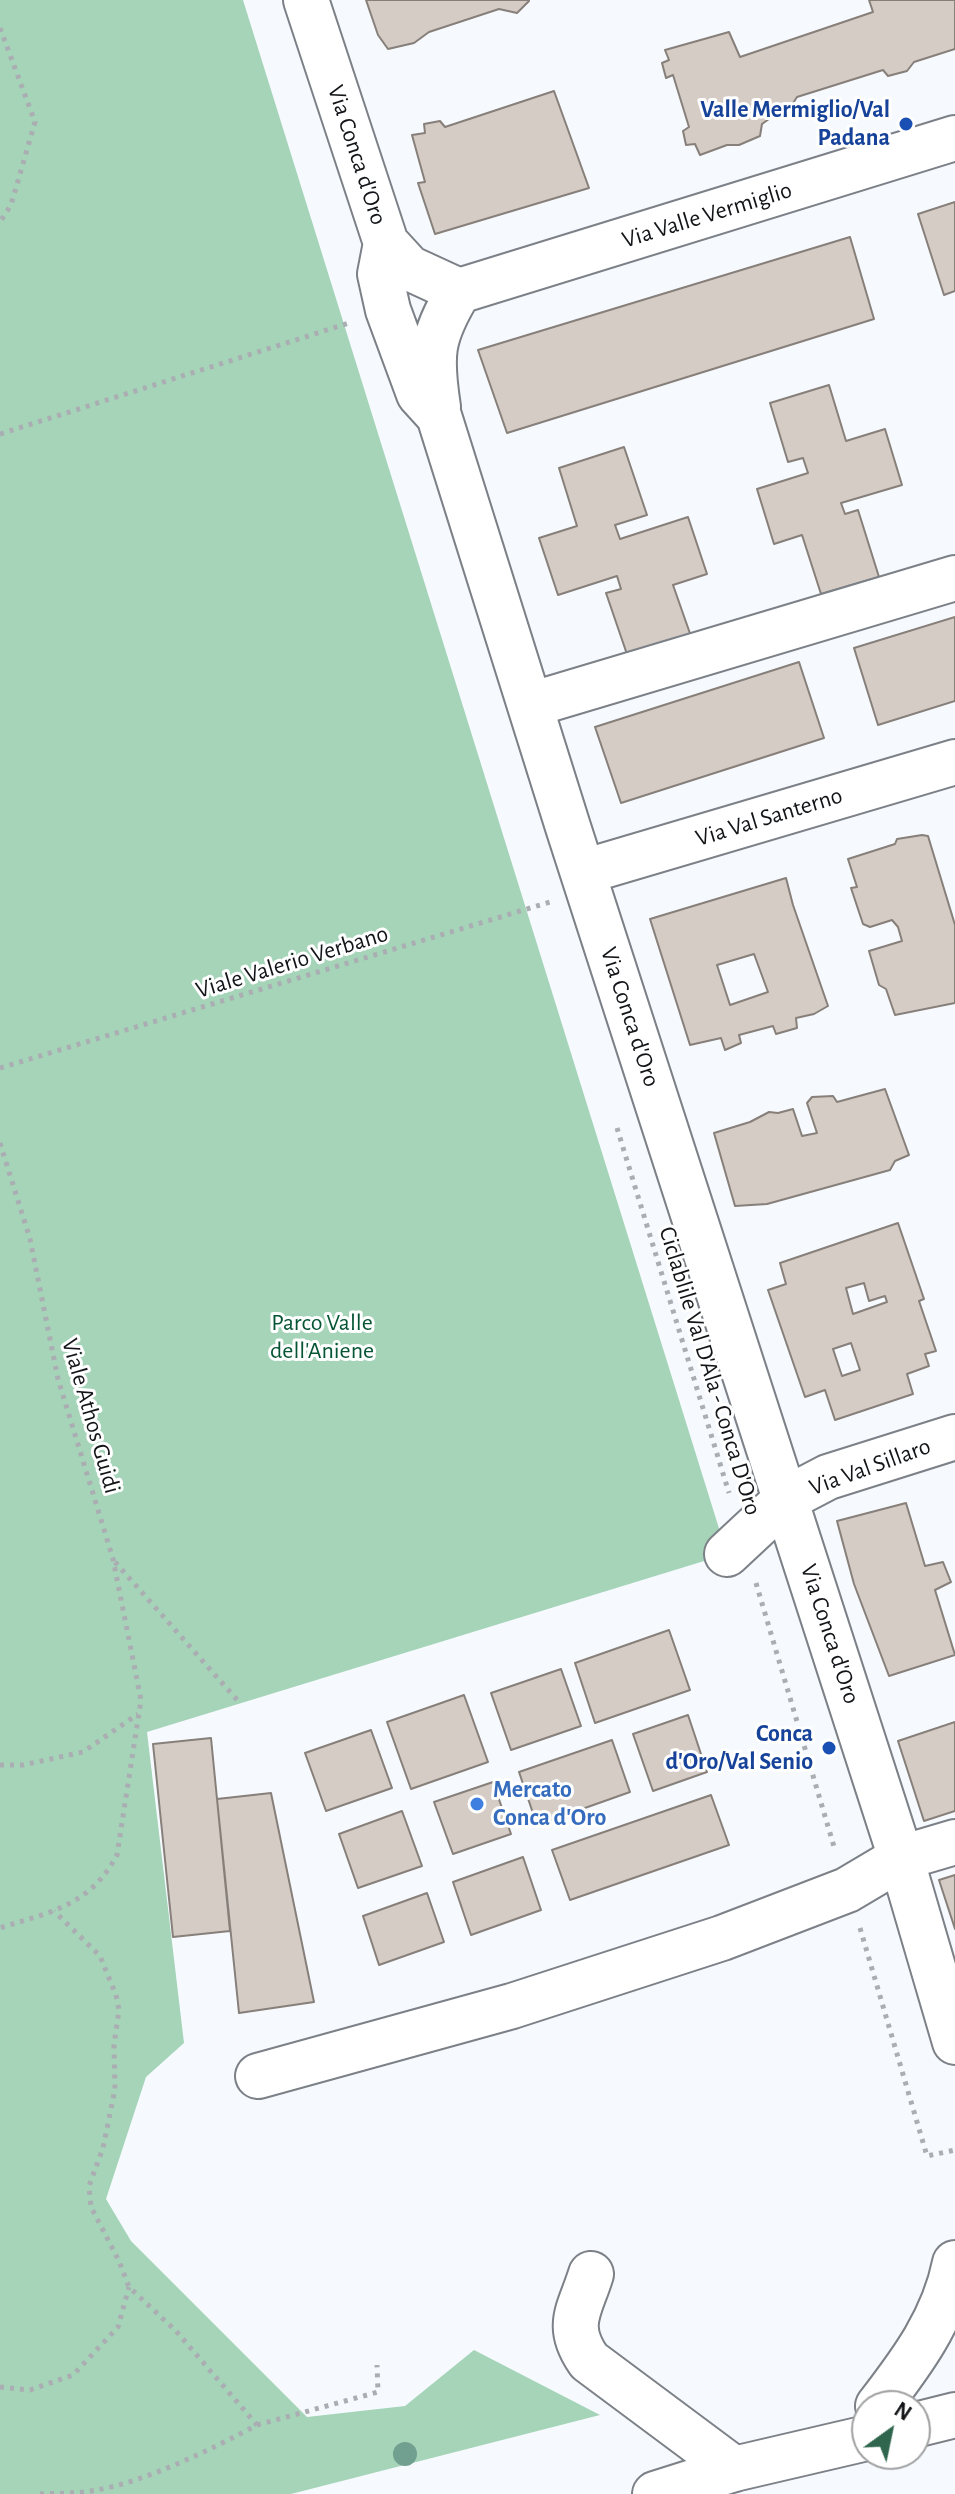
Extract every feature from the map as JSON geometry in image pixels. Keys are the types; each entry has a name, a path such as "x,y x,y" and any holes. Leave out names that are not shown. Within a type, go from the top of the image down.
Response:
{"street":[{"name":"Via Conca d'Oro","path":"306,0 386,243 380,274 388,310 419,394 439,416 901,1858 955,2042"},
{"name":"Via Valle Vermiglio","path":"459,291 955,138"},
{"path":"386,243 409,268 459,291 438,329 434,344 432,369 439,416"},
{"path":"530,705 955,578"},
{"name":"Via Val Santerno","path":"583,872 955,762"},
{"name":"Via Val Sillaro","path":"735,1546 786,1499 828,1477 955,1437"},
{"path":"258,2076 512,2006 722,1938 847,1890 901,1858 955,1842"},
{"path":"890,2390 931,2331 946,2297 955,2263"},
{"path":"591,2274 574,2325 579,2347 589,2361 734,2469"},
{"path":"931,2421 955,2415"},
{"path":"655,2494 851,2436"}],"path":[{"path":"0,28 35,122 11,205 0,222"},
{"path":"0,434 388,310"},
{"name":"Viale Valerio Verbano","path":"0,1068 548,904 583,872"},
{"name":"Ciclablile Val D'Ala - Conca D'Oro","path":"613,1117 735,1546 835,1850"},
{"name":"Viale Athos Guidi","path":"0,1143 30,1239 58,1379 113,1559 141,1700 117,1855 107,1874 71,1904 0,1928"},
{"path":"113,1559 239,1702"},
{"path":"0,1765 23,1765 83,1752 139,1713"},
{"path":"54,1911 100,1956 119,2010 114,2045 115,2089 103,2148 89,2186 91,2207 129,2287 176,2331 257,2425"},
{"path":"859,1924 927,2156 955,2150"},
{"path":"0,2387 30,2390 73,2375 118,2327 129,2287"},
{"path":"40,2494 111,2487 184,2460 257,2425 378,2392 377,2365"}],"green space":[{"name":"Parco Valle dell'Aniene","path":"0,0 243,0 727,1554 147,1732 184,2043 146,2077 106,2199 131,2241 307,2417 405,2406 474,2350 600,2415 291,2494 0,2494"}],"building":[{"path":"366,0 529,1 517,13 499,9 429,32 414,43 388,49 378,35"},
{"path":"869,0 955,0 955,49 914,62 907,71 888,76 883,70 797,97 790,108 768,110 769,119 762,124 760,136 739,145 727,145 700,155 695,144 686,145 683,131 689,127 673,75 666,78 662,63 669,60 665,50 729,32 740,57 873,12"},
{"path":"554,91 589,188 435,234 418,183 425,182 412,135 425,133 424,124 440,121 445,127"},
{"path":"955,202 955,291 944,295 918,214"},
{"path":"850,237 874,319 507,433 478,350"},
{"path":"829,385 846,441 885,429 902,485 841,503 845,514 858,510 879,577 821,594 802,535 774,544 757,489 808,473 803,458 788,462 770,403"},
{"path":"624,447 647,515 615,525 620,539 688,517 707,574 673,585 693,642 630,663 606,593 621,589 617,576 558,595 539,538 577,526 559,468"},
{"path":"955,617 955,701 878,725 854,648"},
{"path":"799,662 824,738 621,803 595,727"},
{"path":"928,836 955,925 955,1003 895,1015 886,989 879,985 869,951 902,941 898,927 892,920 870,927 863,924 851,888 857,887 848,859 895,844 897,839"},
{"path":"786,878 828,1006 814,1014 796,1018 797,1028 776,1034 773,1026 739,1035 741,1043 725,1050 721,1038 690,1045 650,919","holes":["754,954 768,992 730,1005 717,965"]},
{"path":"885,1089 909,1155 895,1161 890,1170 767,1204 735,1206 714,1133 750,1122 769,1112 793,1109 802,1136 817,1133 807,1103 812,1097 833,1096 837,1102"},
{"path":"898,1223 924,1299 919,1301 936,1351 925,1354 929,1366 907,1374 913,1394 835,1420 825,1390 805,1397 768,1290 786,1284 780,1263","holes":["864,1283 869,1301 885,1296 887,1302 853,1314 846,1288","851,1343 860,1370 842,1376 833,1349"]},
{"path":"906,1503 925,1566 943,1562 951,1582 935,1590 955,1655 889,1676 854,1584 837,1521"},
{"path":"669,1630 690,1690 595,1723 575,1663"},
{"path":"561,1669 581,1726 511,1750 491,1693"},
{"path":"464,1695 488,1762 411,1789 387,1722"},
{"path":"688,1715 707,1772 653,1791 633,1734"},
{"path":"955,1722 955,1811 924,1821 898,1741"},
{"path":"371,1730 392,1788 326,1811 305,1753"},
{"path":"211,1738 230,1931 173,1937 153,1744"},
{"path":"612,1740 630,1792 537,1825 519,1772"},
{"path":"493,1782 511,1834 453,1854 434,1802"},
{"path":"271,1793 314,2002 239,2013 217,1799"},
{"path":"711,1795 729,1845 570,1900 552,1850"},
{"path":"402,1811 422,1866 358,1888 339,1834"},
{"path":"523,1857 541,1910 471,1935 453,1882"},
{"path":"955,1875 955,1929 939,1880"},
{"path":"427,1893 444,1942 379,1965 363,1916"}],"place":[{"name":"Valle Mermiglio/Val Padana","path":"906,124"},
{"name":"Conca d'Oro/Val Senio","path":"829,1748"},
{"name":"Mercato Conca d'Oro","path":"477,1804"}]}
